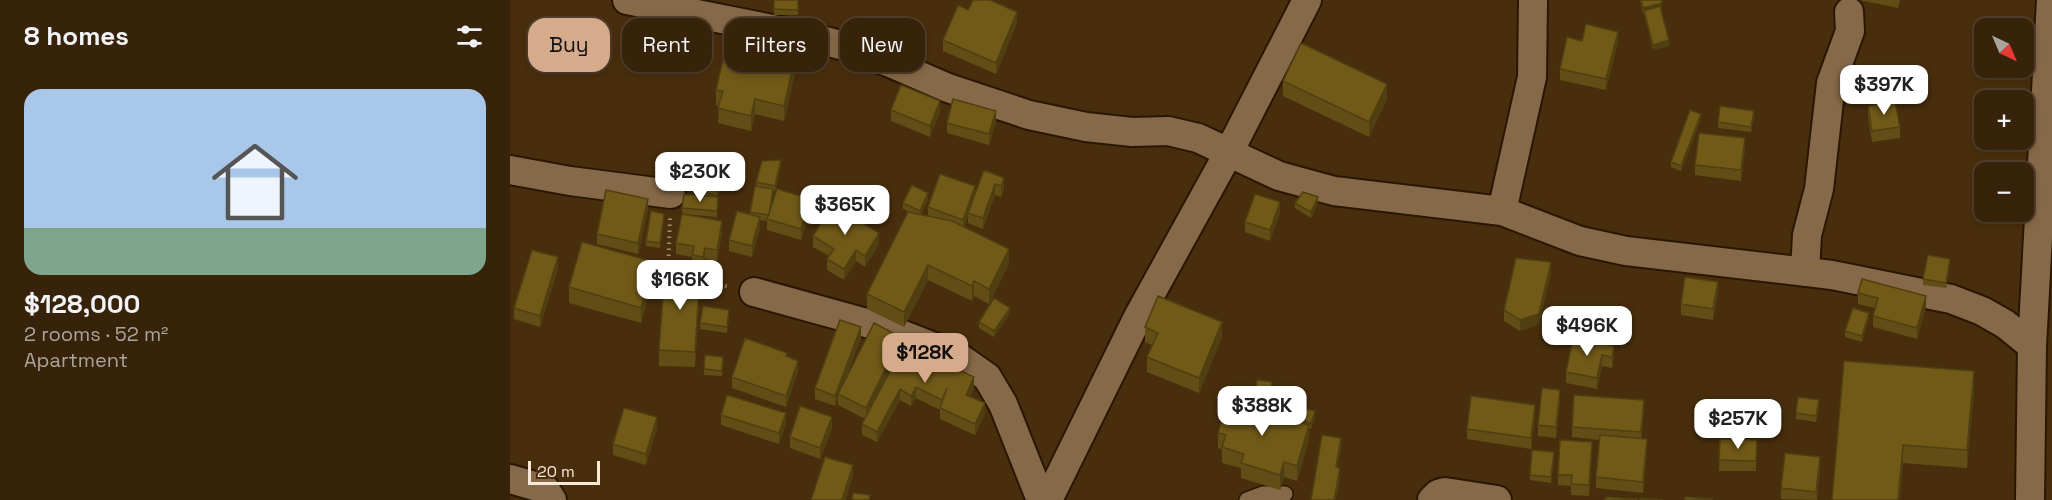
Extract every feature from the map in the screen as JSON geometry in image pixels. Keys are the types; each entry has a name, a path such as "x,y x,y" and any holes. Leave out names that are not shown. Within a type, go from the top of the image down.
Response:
{"street":[{"path":"627,0 773,29 844,46 948,88 1029,115 1086,127 1132,132 1168,131 1198,138 1279,176 1334,192 1502,211 1580,241 1626,251 1867,281 1952,299 1982,311 2005,324 2032,346"},
{"path":"1048,500 1138,316 1229,152 1307,0"},
{"path":"1502,211 1532,77 1533,0"},
{"path":"2030,500 2032,346 2043,315 2051,0"},
{"path":"1805,272 1807,235 1819,189 1831,83 1850,31 1849,12"},
{"path":"510,170 570,181 671,194"},
{"path":"754,292 888,329 957,356 987,378 995,389 1041,500"},
{"path":"510,479 545,489 552,500"},
{"path":"1432,500 1438,494 1445,492 1497,500"}],"lane":[{"path":"1247,500 1263,494 1285,494"}],"path":[{"path":"671,194 668,273 678,276"},
{"path":"689,278 754,292"}],"building":[{"path":"774,0 798,0 798,10 774,9"},
{"path":"973,0 990,0 1017,12 996,63 943,40 958,5 968,10"},
{"path":"1641,0 1662,0 1662,3 1643,8"},
{"path":"1660,6 1669,40 1653,45 1644,11"},
{"path":"1586,24 1618,32 1606,79 1560,69 1567,37 1582,41"},
{"path":"1301,43 1387,84 1369,122 1283,81"},
{"path":"724,55 724,72 792,72 784,106 755,99 751,116 718,108 723,91 716,90"},
{"path":"901,85 940,101 930,126 891,110"},
{"path":"953,99 996,111 989,134 947,123"},
{"path":"1895,101 1900,127 1872,131 1868,106"},
{"path":"1720,106 1754,111 1751,127 1718,122"},
{"path":"1690,110 1701,114 1681,166 1671,162"},
{"path":"1699,133 1745,138 1741,170 1695,165"},
{"path":"781,160 775,186 756,182 762,161"},
{"path":"704,167 724,173 717,196 697,190"},
{"path":"984,170 1004,178 1001,186 995,184 983,218 968,213"},
{"path":"940,174 975,186 963,220 928,207"},
{"path":"912,185 928,193 920,211 903,203"},
{"path":"755,186 773,189 769,215 750,212"},
{"path":"777,189 811,199 801,229 767,219"},
{"path":"606,190 648,199 638,243 597,234"},
{"path":"1303,192 1318,197 1311,212 1295,203"},
{"path":"684,194 718,197 717,211 682,208"},
{"path":"1255,194 1280,202 1270,230 1245,222"},
{"path":"832,205 879,233 865,256 856,250 844,269 827,259 834,249 813,236"},
{"path":"651,211 664,214 660,243 646,241"},
{"path":"737,211 760,217 752,246 729,240"},
{"path":"908,212 952,221 1009,249 989,289 974,281 972,286 928,265 904,312 867,294"},
{"path":"682,214 722,221 717,250 705,248 703,257 692,255 694,246 676,243"},
{"path":"582,242 654,262 641,308 569,287"},
{"path":"532,250 558,257 540,316 514,308"},
{"path":"1928,255 1950,259 1946,283 1923,279"},
{"path":"1516,258 1551,262 1539,314 1520,320 1504,310"},
{"path":"665,269 700,271 695,352 659,350"},
{"path":"1685,277 1718,282 1713,309 1681,304"},
{"path":"1862,279 1926,296 1917,328 1873,316 1878,298 1858,293"},
{"path":"1158,296 1222,322 1199,378 1147,357 1158,333 1145,327"},
{"path":"994,298 1010,308 994,331 979,322"},
{"path":"703,306 729,310 727,327 700,323"},
{"path":"1853,308 1869,313 1862,336 1845,331"},
{"path":"840,320 861,327 835,396 815,388"},
{"path":"874,323 901,337 866,408 838,394"},
{"path":"910,334 937,348 932,357 974,377 966,395 985,403 975,424 940,408 947,388 942,400 916,387 911,396 900,389 877,432 862,424"},
{"path":"745,338 787,353 786,356 798,361 786,396 732,377"},
{"path":"1573,338 1614,346 1612,357 1602,355 1597,378 1566,372"},
{"path":"705,355 723,357 722,371 704,369"},
{"path":"1844,361 1974,371 1967,450 1903,445 1898,500 1832,500"},
{"path":"1257,380 1272,382 1268,413 1253,408"},
{"path":"1542,388 1560,390 1556,427 1538,425"},
{"path":"727,395 786,413 779,433 721,415"},
{"path":"1574,395 1644,400 1641,432 1572,427"},
{"path":"1471,396 1535,405 1531,438 1467,429"},
{"path":"1798,397 1819,400 1816,416 1796,413"},
{"path":"1227,401 1309,425 1297,466 1284,462 1280,475 1241,463 1244,454 1222,447 1226,435 1218,433"},
{"path":"1279,402 1315,411 1311,423 1275,415"},
{"path":"800,406 832,417 820,448 790,437"},
{"path":"624,408 657,417 646,454 613,444"},
{"path":"1322,435 1341,438 1336,467 1340,468 1334,500 1311,500"},
{"path":"1600,435 1647,439 1643,482 1596,477"},
{"path":"1720,439 1757,440 1756,461 1719,460"},
{"path":"1560,440 1592,442 1589,485 1571,484 1572,475 1558,475"},
{"path":"1532,450 1554,452 1551,477 1530,475"},
{"path":"1785,453 1820,457 1816,492 1781,488"},
{"path":"825,457 853,465 842,500 811,500"},
{"path":"853,493 870,495 869,500 852,500"},
{"path":"1606,497 1637,499 1637,500 1605,500"},
{"path":"1685,497 1712,499 1712,500 1685,500"},
{"path":"1640,498 1663,500 1640,500"}]}
